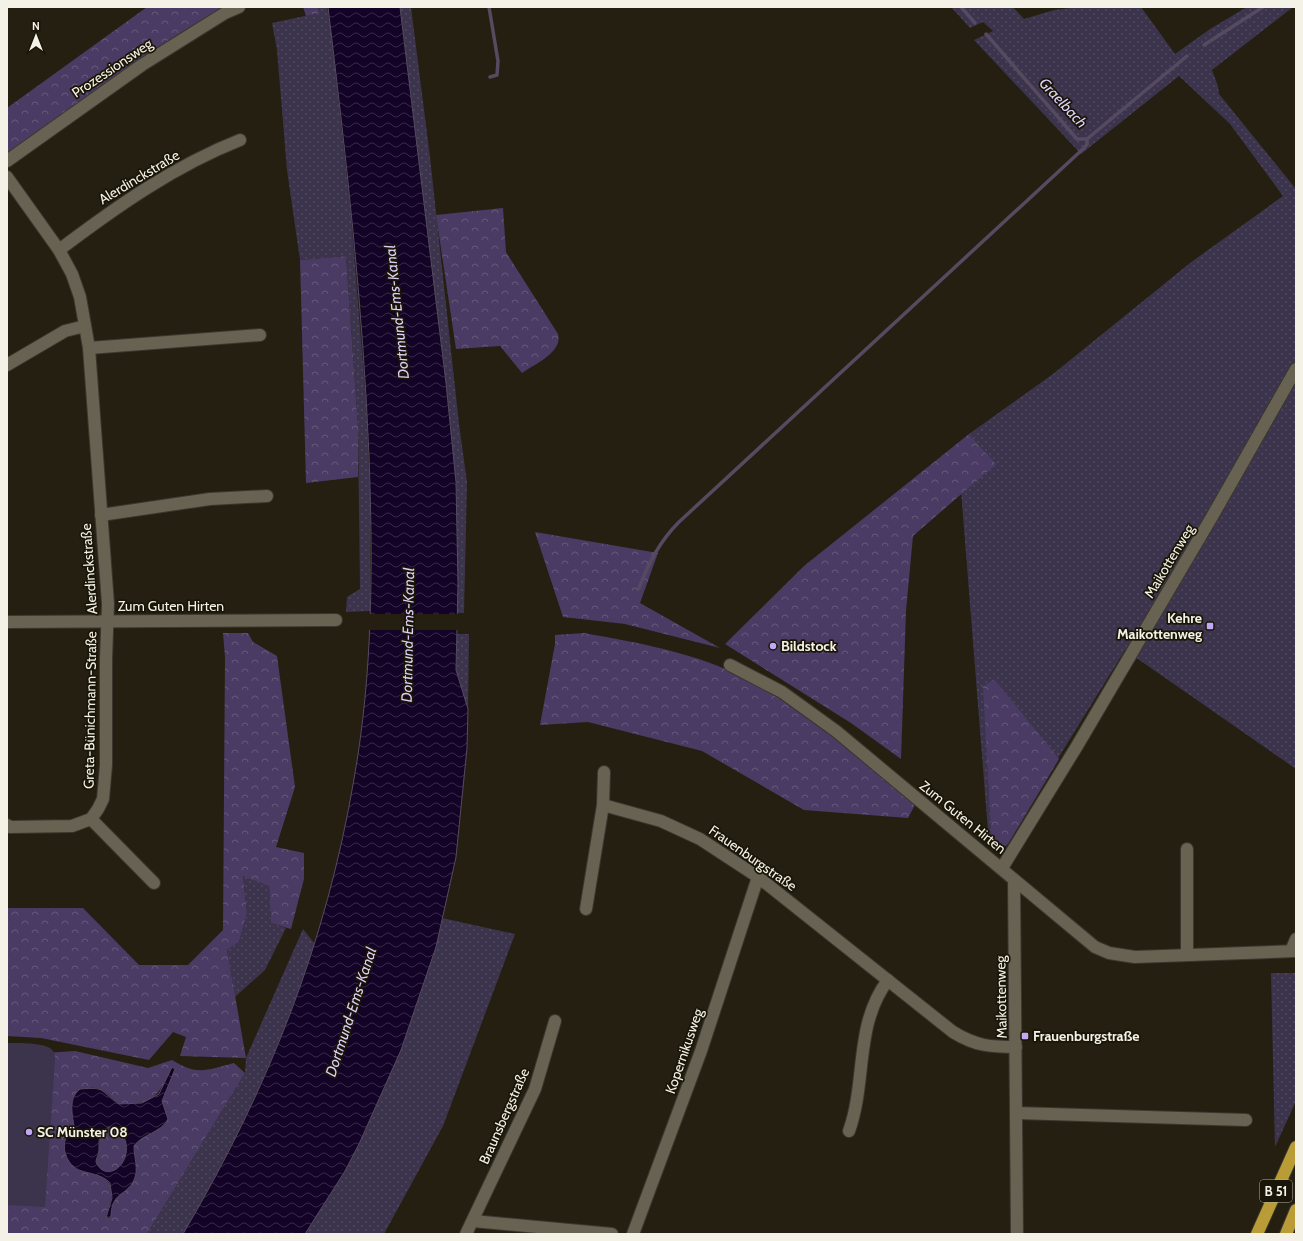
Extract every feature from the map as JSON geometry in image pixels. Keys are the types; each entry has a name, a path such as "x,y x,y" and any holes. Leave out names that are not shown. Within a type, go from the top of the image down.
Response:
{"highway":[{"name":"B 51","path":"1257,1234 1296,1147"},
{"name":"B 51","path":"1286,1234 1296,1210"}],"street":[{"name":"Prozessionsweg","path":"7,161 142,65 225,13 239,7"},
{"name":"Alerdinckstraße","path":"59,250 150,185 218,149 240,140"},
{"name":"Alerdinckstraße","path":"7,177 59,250 72,274 80,297 89,348 100,514 108,604 107,621"},
{"path":"7,365 65,332 85,326"},
{"path":"89,348 260,335"},
{"name":"Maikottenweg","path":"1002,868 1077,746 1213,515 1296,369"},
{"name":"Alerdinckstraße","path":"100,514 210,499 266,496"},
{"name":"Zum Guten Hirten","path":"7,622 336,620"},
{"name":"Greta-Bünichmann-Straße","path":"91,819 103,799 105,784 107,621"},
{"name":"Zum Guten Hirten","path":"730,665 782,692 824,722 1095,946 1109,952 1135,957 1294,951 1296,939"},
{"path":"586,909 603,805 604,772"},
{"name":"Frauenburgstraße","path":"603,805 661,821 694,836 758,877 953,1032 979,1045 1016,1047"},
{"path":"7,825 10,827 72,826 91,819 154,883"},
{"path":"1187,849 1187,955"},
{"name":"Kopernikusweg","path":"633,1234 698,1058 758,877"},
{"name":"Maikottenweg","path":"1014,880 1017,1234"},
{"path":"849,1131 855,1110 866,1032 878,994 888,980"},
{"name":"Braunsbergstraße","path":"466,1234 535,1089 555,1021"},
{"path":"1017,1113 1246,1120"},
{"path":"473,1221 612,1234"}],"shaded area":[{"path":"318,7 327,7 331,31 351,216 366,402 370,495 370,611 346,612 347,597 360,589 358,427 346,256 300,260 287,170 277,50 272,23 319,13"},
{"path":"400,7 411,7 430,157 459,424 467,482 464,613 457,613 456,482 446,383"},
{"path":"951,7 1013,7 1024,19 1054,10 1080,7 1141,7 1175,54 1210,29 1247,7 1293,7 1212,70 1218,86 1219,94 1296,189 1296,769 1125,650 1002,849 989,844 960,478 989,456 969,434 1053,374 1190,263 1283,196 1230,124 1179,76 1081,154 974,40 993,31 983,22 970,28"},
{"path":"457,634 469,634 468,718 468,709 456,670"},
{"path":"243,875 269,886 271,923 286,928 265,970 235,997 227,950 239,942 247,913"},
{"path":"442,918 515,934 443,1126 384,1234 305,1234 345,1171 359,1144 401,1050 436,947"},
{"path":"303,929 315,944 302,982 273,1056 222,1164 183,1234 147,1234 245,1073 246,1058"},
{"path":"1271,973 1296,973 1296,1101 1275,1147"},
{"name":"SC Münster 08","path":"7,1043 25,1043 45,1046 50,1048 55,1054 45,1207 7,1205"}],"green space":[{"path":"147,7 222,7 7,153 7,108"},
{"path":"303,7 318,7 319,13 306,16"},
{"path":"503,208 506,252 558,334 556,346 552,352 547,357 522,373 500,346 456,349 436,215"},
{"path":"346,256 358,427 358,477 306,483 300,260"},
{"path":"969,434 996,464 913,536 906,611 901,759 851,723 725,644 804,566"},
{"path":"535,532 658,553 640,603 720,648 625,624 563,617"},
{"path":"223,633 248,633 253,642 277,656 295,787 276,847 304,853 304,879 291,929 271,923 269,886 243,876 247,913 239,942 227,950 246,1058 180,1056 186,1037 173,1032 149,1060 41,1038 7,1036 7,908 83,908 139,965 188,965 223,930 225,657"},
{"path":"584,633 667,650 708,662 747,679 791,706 813,722 916,803 908,818 804,810 702,751 588,722 540,725 555,644 555,635"},
{"path":"994,679 1059,759 1008,844 1002,849 995,850 992,845 983,687"},
{"path":"75,1051 148,1068 172,1060 196,1070 209,1069 234,1063 245,1073 147,1234 7,1234 7,1201 45,1053","holes":["172,1068 175,1069 162,1101 168,1119 165,1124 141,1139 133,1147 136,1164 135,1177 127,1189 112,1203 111,1214 106,1217 112,1191 110,1185 103,1177 78,1170 69,1136 75,1134 75,1121 72,1114 90,1088 102,1090 119,1104 131,1104 147,1101 158,1092"]},
{"path":"109,1127 120,1131 124,1137 126,1155 118,1168 106,1172 96,1163 99,1153 101,1134"}],"water":[{"name":"Dortmund-Ems-Kanal","path":"328,7 400,7 446,383 456,482 458,584 456,670 468,709 467,748 456,857 436,947 401,1050 359,1144 345,1171 305,1234 183,1234 214,1180 242,1125 290,1014 310,958 342,840 354,779 365,699 371,577 369,456 363,344 358,287"},
{"path":"172,1067 175,1069 162,1101 168,1119 165,1124 137,1142 134,1146 136,1168 134,1180 113,1203 111,1218 106,1218 112,1198 110,1183 99,1176 75,1168 66,1157 64,1147 66,1138 75,1134 72,1110 73,1099 80,1089 89,1088 102,1090 119,1104 142,1103 159,1094","holes":["109,1127 120,1131 124,1137 126,1146 126,1155 123,1162 118,1168 112,1171 101,1169 96,1162 101,1134"]}],"pier":[{"path":"368,614 460,614 459,630 368,630"}],"waterway":[{"path":"489,7 498,61 497,75 490,77"},
{"name":"Graelbach","path":"961,7 975,23"},
{"name":"Graelbach","path":"1204,45 1263,7"},
{"name":"Graelbach","path":"986,34 1077,139 1087,139 1187,56"},
{"path":"639,588 656,552 672,529 1084,148 1087,144 1087,139"}],"place":[{"name":"Kehre Maikottenweg","path":"1210,626"},
{"name":"Bildstock","path":"773,646"},
{"name":"Frauenburgstraße","path":"1025,1036"},
{"name":"SC Münster 08","path":"29,1132"}]}
